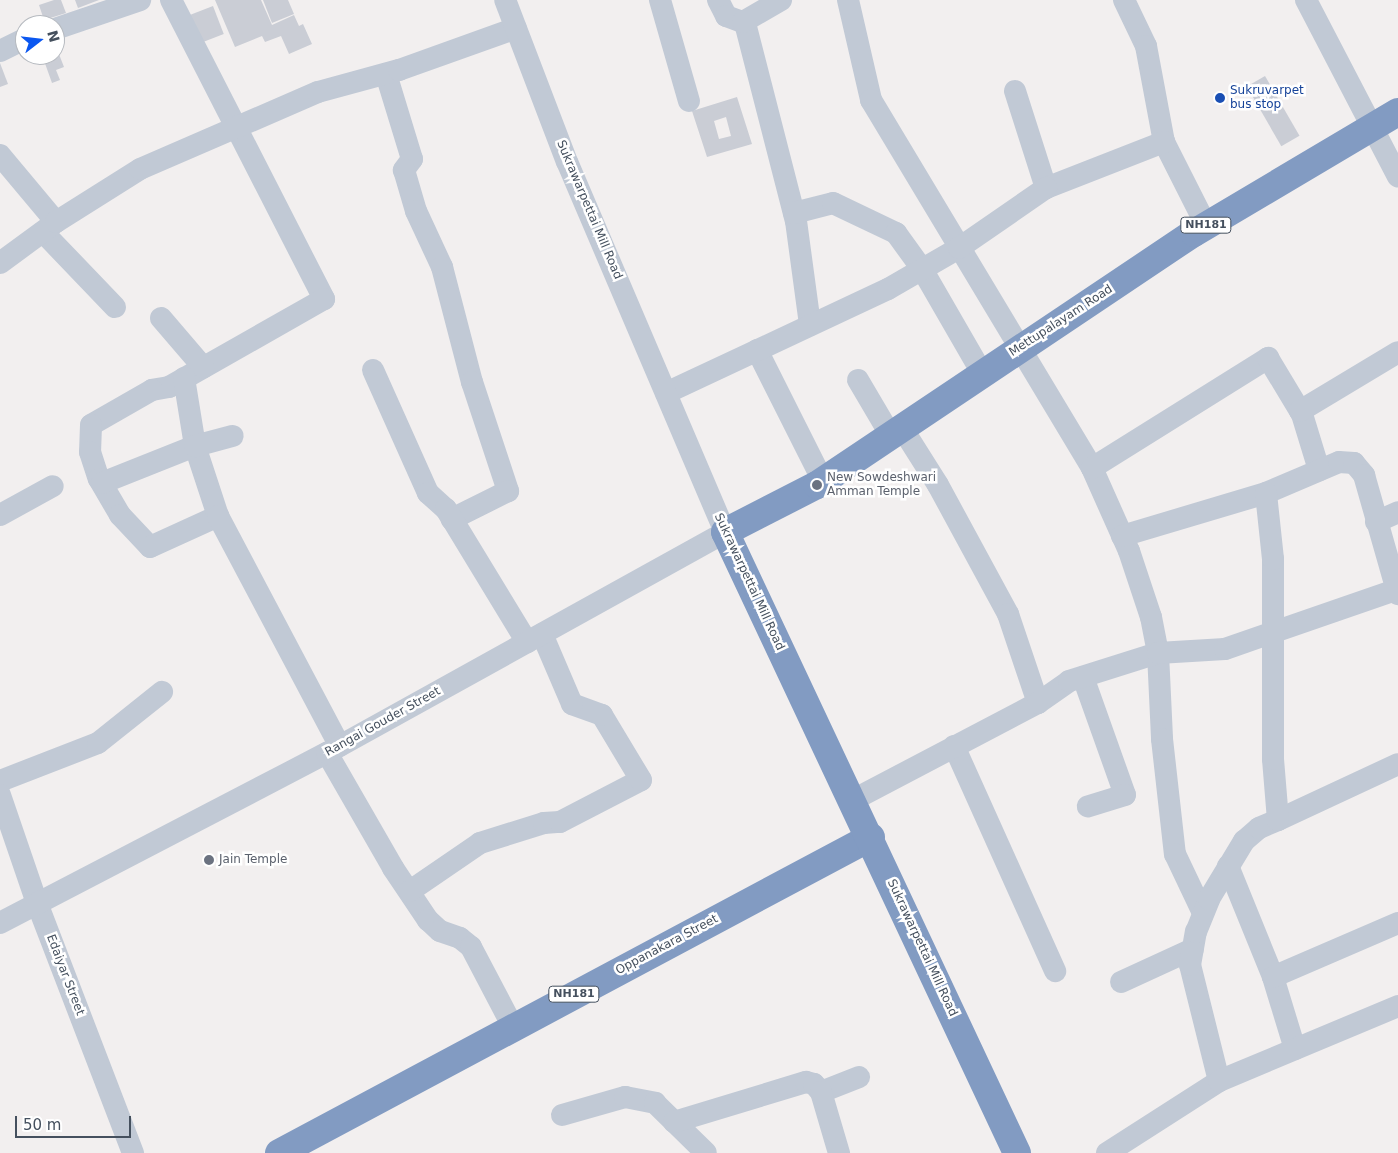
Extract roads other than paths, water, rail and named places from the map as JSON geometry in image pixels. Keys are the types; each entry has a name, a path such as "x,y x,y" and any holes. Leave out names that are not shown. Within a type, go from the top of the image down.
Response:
{"highway":[{"name":"Mettupalayam Road","path":"725,532 823,480 1206,225 1370,126 1398,112"},
{"name":"Sukrawarpettai Mill Road","path":"725,532 871,837 1017,1153"},
{"name":"Oppanakara Street","path":"279,1153 871,837"}],"street":[{"path":"65,26 140,0"},
{"path":"171,0 324,298 169,387 152,390 91,425 90,452 102,483 120,515 150,547 218,516"},
{"name":"Sukrawarpettai Mill Road","path":"505,0 568,162 725,532"},
{"path":"660,0 688,101"},
{"path":"718,0 726,16 743,22 781,0"},
{"path":"848,0 871,100 1092,468 1122,536 1151,617 1158,653 1162,739 1175,854 1203,913"},
{"path":"1124,0 1146,46 1164,142 1206,225"},
{"path":"1306,0 1398,177"},
{"path":"743,22 794,213 810,325"},
{"path":"0,263 49,227 140,170 235,126 318,92 386,74 516,28"},
{"path":"0,51 15,44"},
{"path":"386,74 412,159 404,170 416,211 442,267 472,382 508,491 452,518"},
{"path":"1015,91 1046,188"},
{"path":"666,393 810,325 922,269 959,248 1046,188 1164,142"},
{"path":"0,155 49,227 115,307"},
{"path":"794,213 833,203 896,233 922,269 982,373"},
{"path":"161,318 203,367"},
{"path":"757,350 823,480"},
{"path":"1301,411 1398,352"},
{"path":"1092,468 1268,358 1301,411 1319,470"},
{"path":"373,370 428,493 452,518 534,638 572,704 602,716 641,780 560,822 544,822 480,844 410,890"},
{"path":"184,378 195,446 218,516 393,868 410,890 428,920 440,931 460,938 471,947 513,1027"},
{"path":"858,380 938,485 1008,614 1038,704"},
{"path":"102,483 195,446 233,436"},
{"path":"853,800 1038,704 1070,681 1158,653 1225,649 1398,591 1376,522 1364,476 1354,462 1339,462 1266,493 1122,536"},
{"path":"0,515 54,486"},
{"path":"1266,493 1273,559 1273,760 1278,820"},
{"path":"1376,522 1398,512"},
{"name":"Rangai Gouder Street","path":"0,923 334,750 725,532"},
{"path":"1083,677 1125,795 1088,806"},
{"path":"0,781 98,742 162,692"},
{"path":"954,746 1055,971"},
{"path":"1219,1081 1190,964 1203,913 1228,866 1244,841 1259,828 1398,764"},
{"name":"Edaiyar Street","path":"0,795 37,903 133,1153"},
{"path":"1228,866 1273,977 1295,1049"},
{"path":"1273,977 1398,923"},
{"path":"1122,982 1193,950"},
{"path":"1107,1153 1219,1081 1398,1006"},
{"path":"821,1092 858,1077"},
{"path":"674,1122 806,1082 814,1084 821,1092 839,1153"},
{"path":"562,1115 625,1097 655,1103 706,1153"}],"place":[{"name":"Sukruvarpet bus stop","path":"1220,98"},
{"name":"New Sowdeshwari Amman Temple","path":"817,485"},
{"name":"Jain Temple","path":"209,860"}]}
